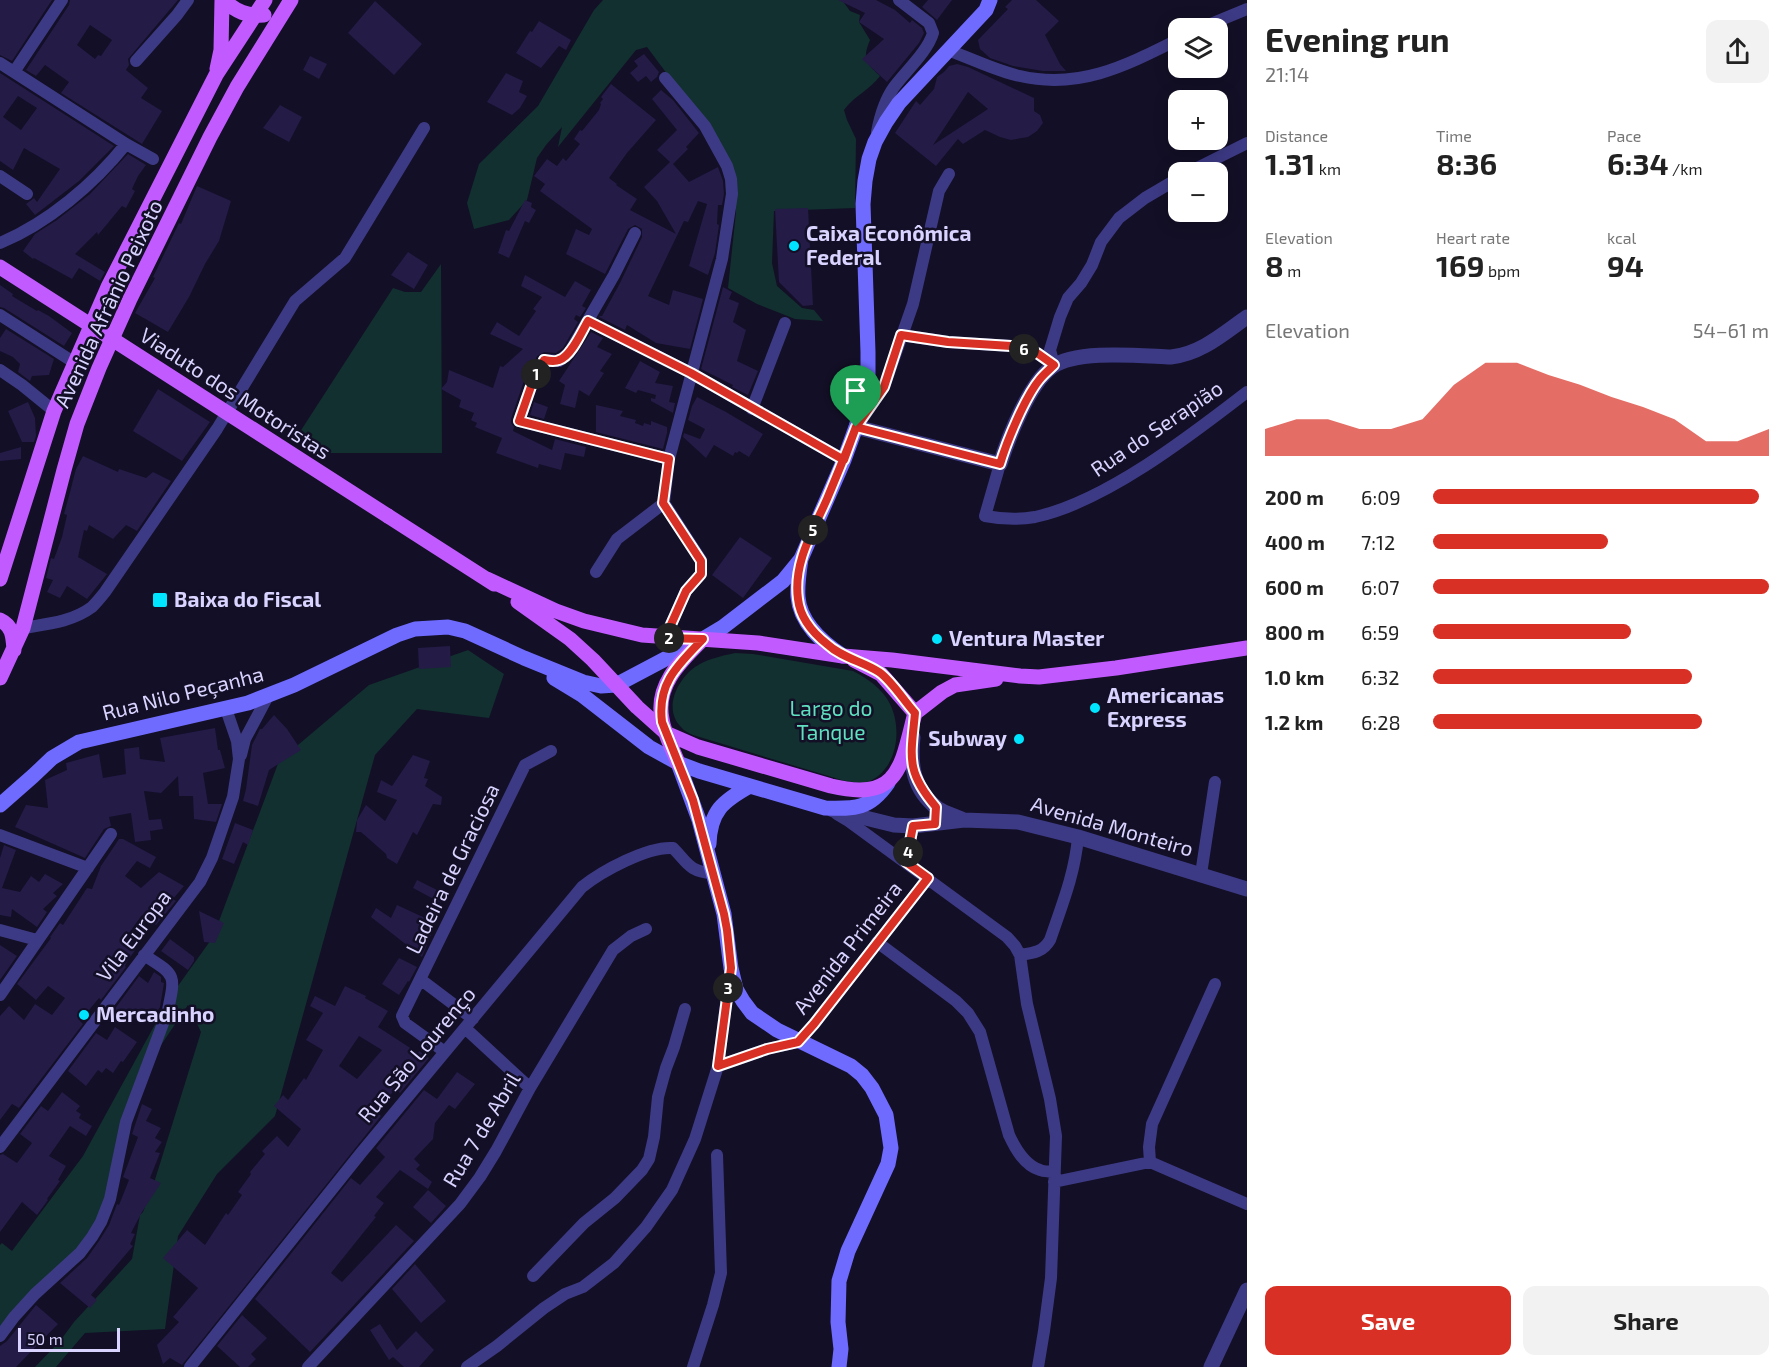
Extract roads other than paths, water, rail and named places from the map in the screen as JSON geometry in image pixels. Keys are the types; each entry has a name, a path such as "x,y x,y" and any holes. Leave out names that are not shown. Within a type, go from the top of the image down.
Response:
{"main road":[{"path":"223,0 237,11 254,15 287,6"},
{"path":"216,75 223,0"},
{"name":"Avenida Afrânio Peixoto","path":"0,579 54,411 108,287 216,75 265,0"},
{"path":"915,713 881,674 859,661 843,656 816,634 800,610 797,587 801,559 844,460 865,397 868,379 863,204 864,181 875,142 899,103 950,51 988,5 999,0"},
{"name":"Avenida Afrânio Peixoto","path":"0,678 23,628 77,424 99,368 130,299 210,137 237,87 287,6"},
{"name":"Viaduto dos Motoristas","path":"0,267 487,579"},
{"path":"616,685 723,627 783,581 801,559"},
{"path":"487,579 556,611 615,630 665,638 758,643 843,656 1020,676 1038,677 1116,668 1247,648"},
{"path":"487,579 570,639 666,733 698,747 840,788 863,791 888,783"},
{"path":"0,620 8,624 11,629 14,650"},
{"name":"Rua Nilo Peçanha","path":"0,805 52,758 79,742 226,709 268,696 398,635 423,628 448,627 465,631 583,682 601,686 616,685"},
{"path":"703,639 669,677 660,709 662,722 693,800 724,914 736,989 752,1013 798,1042 844,1063 862,1075 880,1101 890,1131 891,1148 888,1164 848,1251 839,1281 838,1322 841,1349 839,1367"},
{"name":"Rua Nilo Peçanha","path":"524,658 582,695 649,747 678,763"},
{"path":"678,763 825,808 861,807 874,800 899,769 915,713 955,685 1020,676"},
{"path":"693,800 711,810 719,808 734,795 750,786"},
{"path":"708,856 710,832 719,808"}],"street":[{"path":"14,72 62,0"},
{"path":"136,61 188,0"},
{"path":"875,142 885,101 929,43 933,33 929,23 899,0"},
{"path":"1225,18 1247,9"},
{"path":"963,36 973,59"},
{"path":"950,51 1018,76 1068,81 1099,75 1168,44"},
{"path":"0,63 153,159"},
{"path":"665,78 705,126 727,166 732,194 722,259 669,459 663,503 701,561 701,574 686,591 665,638"},
{"path":"23,628 58,623 73,617 92,607 105,592 217,429 295,301 334,268 351,249 424,128"},
{"path":"0,243 65,204 109,166 126,144"},
{"path":"1210,162 1247,144"},
{"path":"949,174 939,191 933,210 920,279 884,387 856,427 1000,464 1005,447 1028,398 1039,379 1054,365 1094,355 1182,356 1213,341 1247,317"},
{"path":"0,176 27,194"},
{"path":"1054,365 1050,350 1060,316 1068,298 1092,265 1101,242 1119,218 1145,198 1168,184"},
{"path":"635,233 569,353 559,361 544,360 535,375 519,421 669,459"},
{"path":"0,315 75,363"},
{"path":"588,321 691,373 844,460"},
{"path":"752,409 785,323"},
{"path":"901,335 948,342 1028,349 1054,365"},
{"path":"0,370 54,411"},
{"name":"Rua do Serapião","path":"1000,464 984,516 1013,519 1050,513 1095,494 1125,478 1247,392"},
{"path":"596,572 617,539 663,503"},
{"name":"Vila Europa","path":"0,1147 200,882 212,858 233,797 239,759 245,739 268,696"},
{"name":"Vila Europa","path":"226,709 237,741 239,759"},
{"path":"915,713 911,758 919,786 936,807 964,820"},
{"name":"Ladeira de Graciosa","path":"446,1052 405,1023 402,1016 525,765 551,751"},
{"path":"1201,874 1215,782"},
{"path":"935,824 936,807"},
{"path":"825,808 894,825 913,826 964,820"},
{"path":"825,808 848,820 1007,937 1016,946 1020,955 1027,1004 1050,1099 1056,1136 1051,1278 1038,1367"},
{"name":"Avenida Monteiro","path":"964,820 1018,822 1078,837 1247,889"},
{"path":"906,862 913,826"},
{"path":"0,995 111,834"},
{"path":"0,835 88,868"},
{"path":"1020,955 1040,951 1050,940 1072,874 1078,837"},
{"name":"Rua São Lourenço","path":"190,1367 368,1145 582,887 598,874 626,861 668,848 673,848 694,870 712,873"},
{"name":"Avenida Primeira","path":"798,1042 928,878"},
{"path":"0,930 37,940"},
{"name":"Rua 7 de Abril","path":"308,1367 460,1204 496,1151 530,1088 613,951 631,936 646,930"},
{"path":"877,942 956,1001 968,1013 980,1032 1015,1150 1039,1170 1054,1177 1150,1162 1247,1204"},
{"path":"0,1336 35,1294 80,1253 104,1215 110,1199 126,1122 165,1020 172,992 171,974 144,956"},
{"path":"467,1367 544,1308 565,1294 583,1287 614,1263 646,1227 672,1190 702,1119 718,1066 731,968"},
{"path":"420,979 469,1023 530,1088"},
{"path":"1150,1162 1152,1124 1215,984"},
{"path":"533,1276 584,1223 615,1198 642,1170 649,1159 661,1087 685,1009"},
{"path":"718,1066 767,1049 798,1042"},
{"path":"693,1367 721,1273 717,1155"},
{"path":"1211,1367 1247,1290"}],"place":[{"name":"Caixa Econômica Federal","path":"794,246"},
{"name":"Baixa do Fiscal","path":"160,600"},
{"name":"Ventura Master","path":"937,639"},
{"name":"Americanas Express","path":"1095,708"},
{"name":"Subway","path":"1019,739"},
{"name":"Mercadinho","path":"84,1015"}],"park label":[{"name":"Largo do Tanque","path":"831,721"}]}
